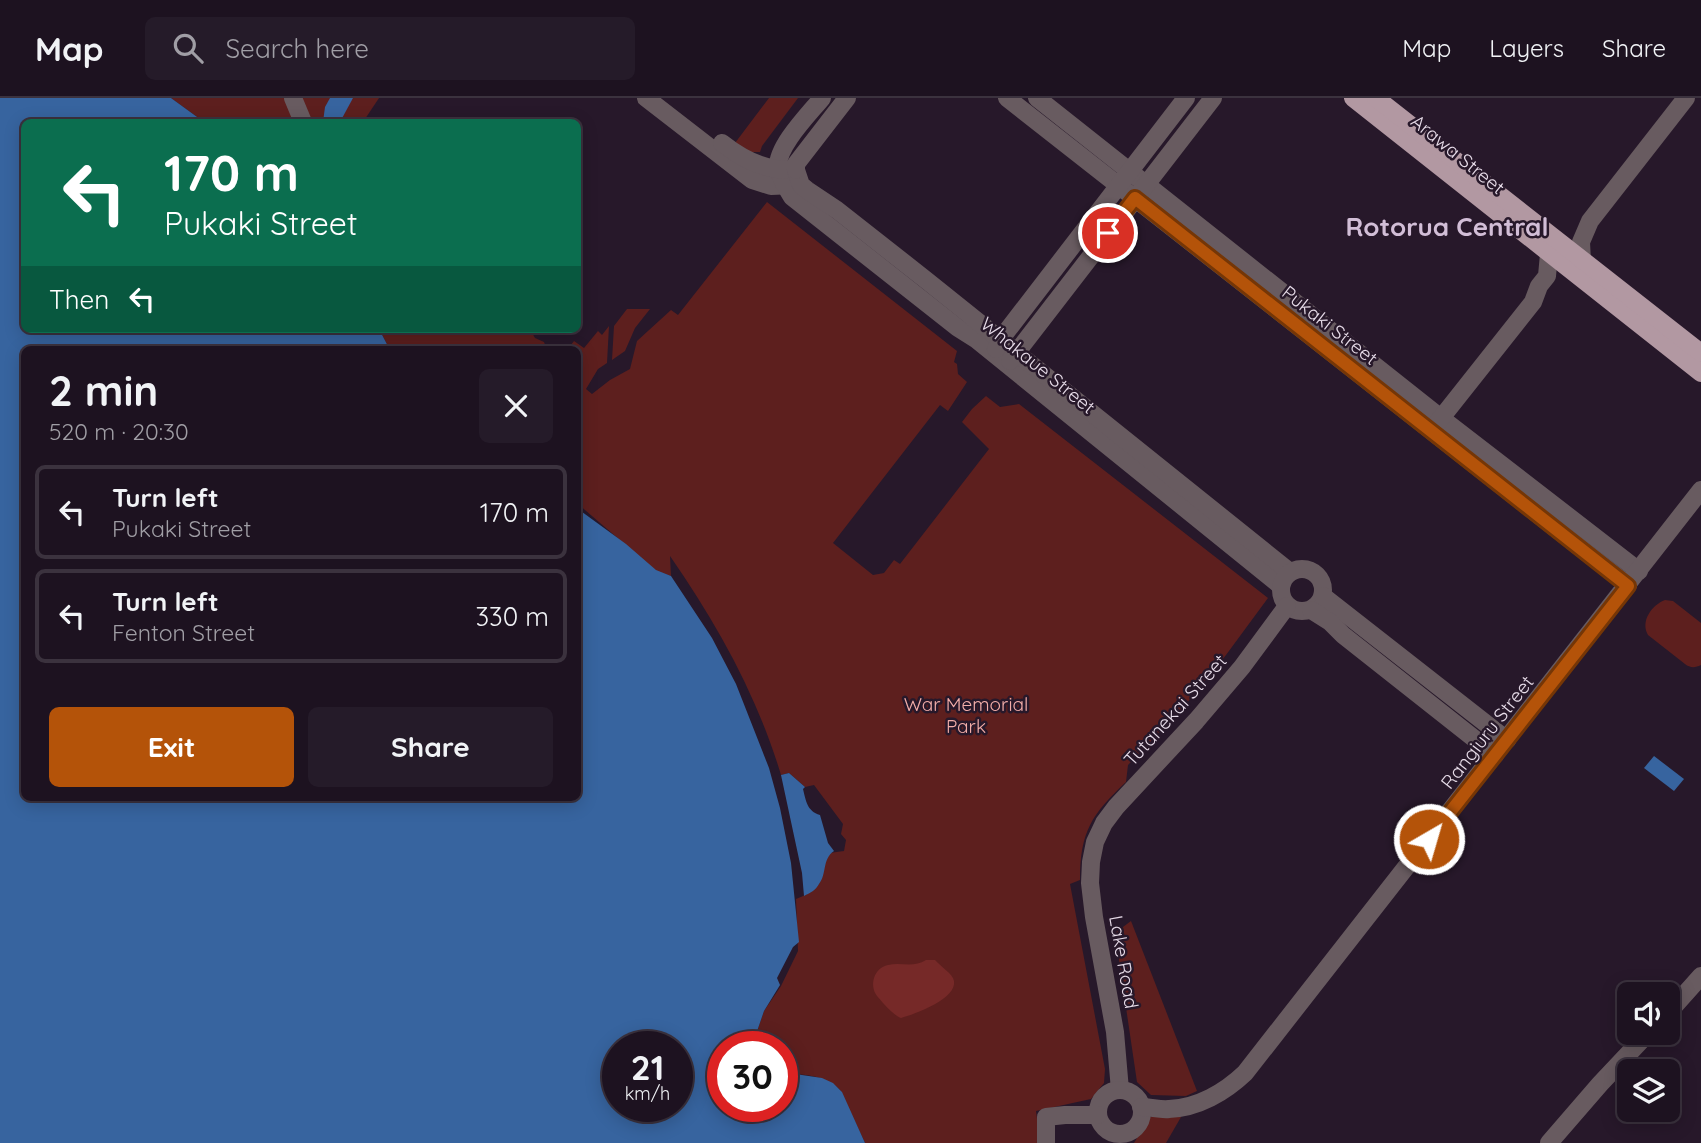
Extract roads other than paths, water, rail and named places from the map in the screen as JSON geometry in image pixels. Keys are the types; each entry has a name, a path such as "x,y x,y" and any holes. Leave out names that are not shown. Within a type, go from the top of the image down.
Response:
{"main road":[{"name":"Arawa Street","path":"1353,98 1578,267 1701,353"},
{"name":"Arawa Street","path":"1376,98 1552,247"},
{"name":"Arawa Street","path":"1578,267 1701,373"}],"street":[{"path":"293,98 302,119"},
{"path":"646,98 752,180 771,186 790,178 796,164 847,98"},
{"path":"664,98 738,156 790,178"},
{"path":"790,178 779,159 783,147 822,98"},
{"name":"Pukaki Street","path":"1007,98 1634,578"},
{"name":"Pukaki Street","path":"1037,98 1146,183 1436,424"},
{"path":"1004,353 1119,185 1186,98"},
{"path":"1004,353 1059,297 1213,98"},
{"path":"1436,424 1533,302 1578,267 1581,242 1590,221 1686,98"},
{"path":"1694,98 1701,103"},
{"name":"Whakaue Street","path":"790,178 837,210 1004,353 1285,579"},
{"path":"1533,302 1539,285 1547,276 1552,247 1590,221"},
{"name":"Rangiuru Street","path":"1141,1107 1169,1109 1195,1104 1220,1093 1245,1073 1701,490"},
{"path":"1297,569 1311,570 1321,579 1323,596 1317,607 1298,611 1287,606 1283,600 1285,579 1297,569"},
{"path":"1323,596 1507,740"},
{"name":"Tutanekai Street","path":"1096,842 1104,823 1116,807 1242,667 1287,606"},
{"path":"1311,610 1330,622 1495,755"},
{"name":"Lake Road","path":"1096,842 1090,883 1115,1032 1120,1090"},
{"path":"1680,1000 1701,976"},
{"path":"1549,1143 1637,1045"},
{"path":"1120,1090 1133,1095 1141,1107 1138,1124 1123,1138 1109,1131 1098,1115 1101,1100 1120,1090"},
{"path":"1046,1143 1046,1117 1098,1115"}],"water":[{"path":"0,98 171,98 200,119 21,119 21,333 381,333 388,346 21,346 21,801 581,801 581,511 656,570 671,576 712,638 736,684 769,768 780,808 791,863 799,942 793,947 777,978 780,985 764,1011 757,1031 707,1031 707,1122 798,1122 798,1074 822,1078 833,1083 842,1092 865,1143 0,1143"},
{"path":"330,98 353,98 342,119 323,119"},
{"path":"1654,756 1684,779 1674,791 1644,768"},
{"path":"789,773 805,787 803,789 808,805 820,815 828,843 834,851 828,858 818,886 804,896 802,873 781,775"}],"district":[{"name":"Rotorua Central","path":"1447,226"}],"park label":[{"name":"War Memorial Park","path":"966,715"}]}
